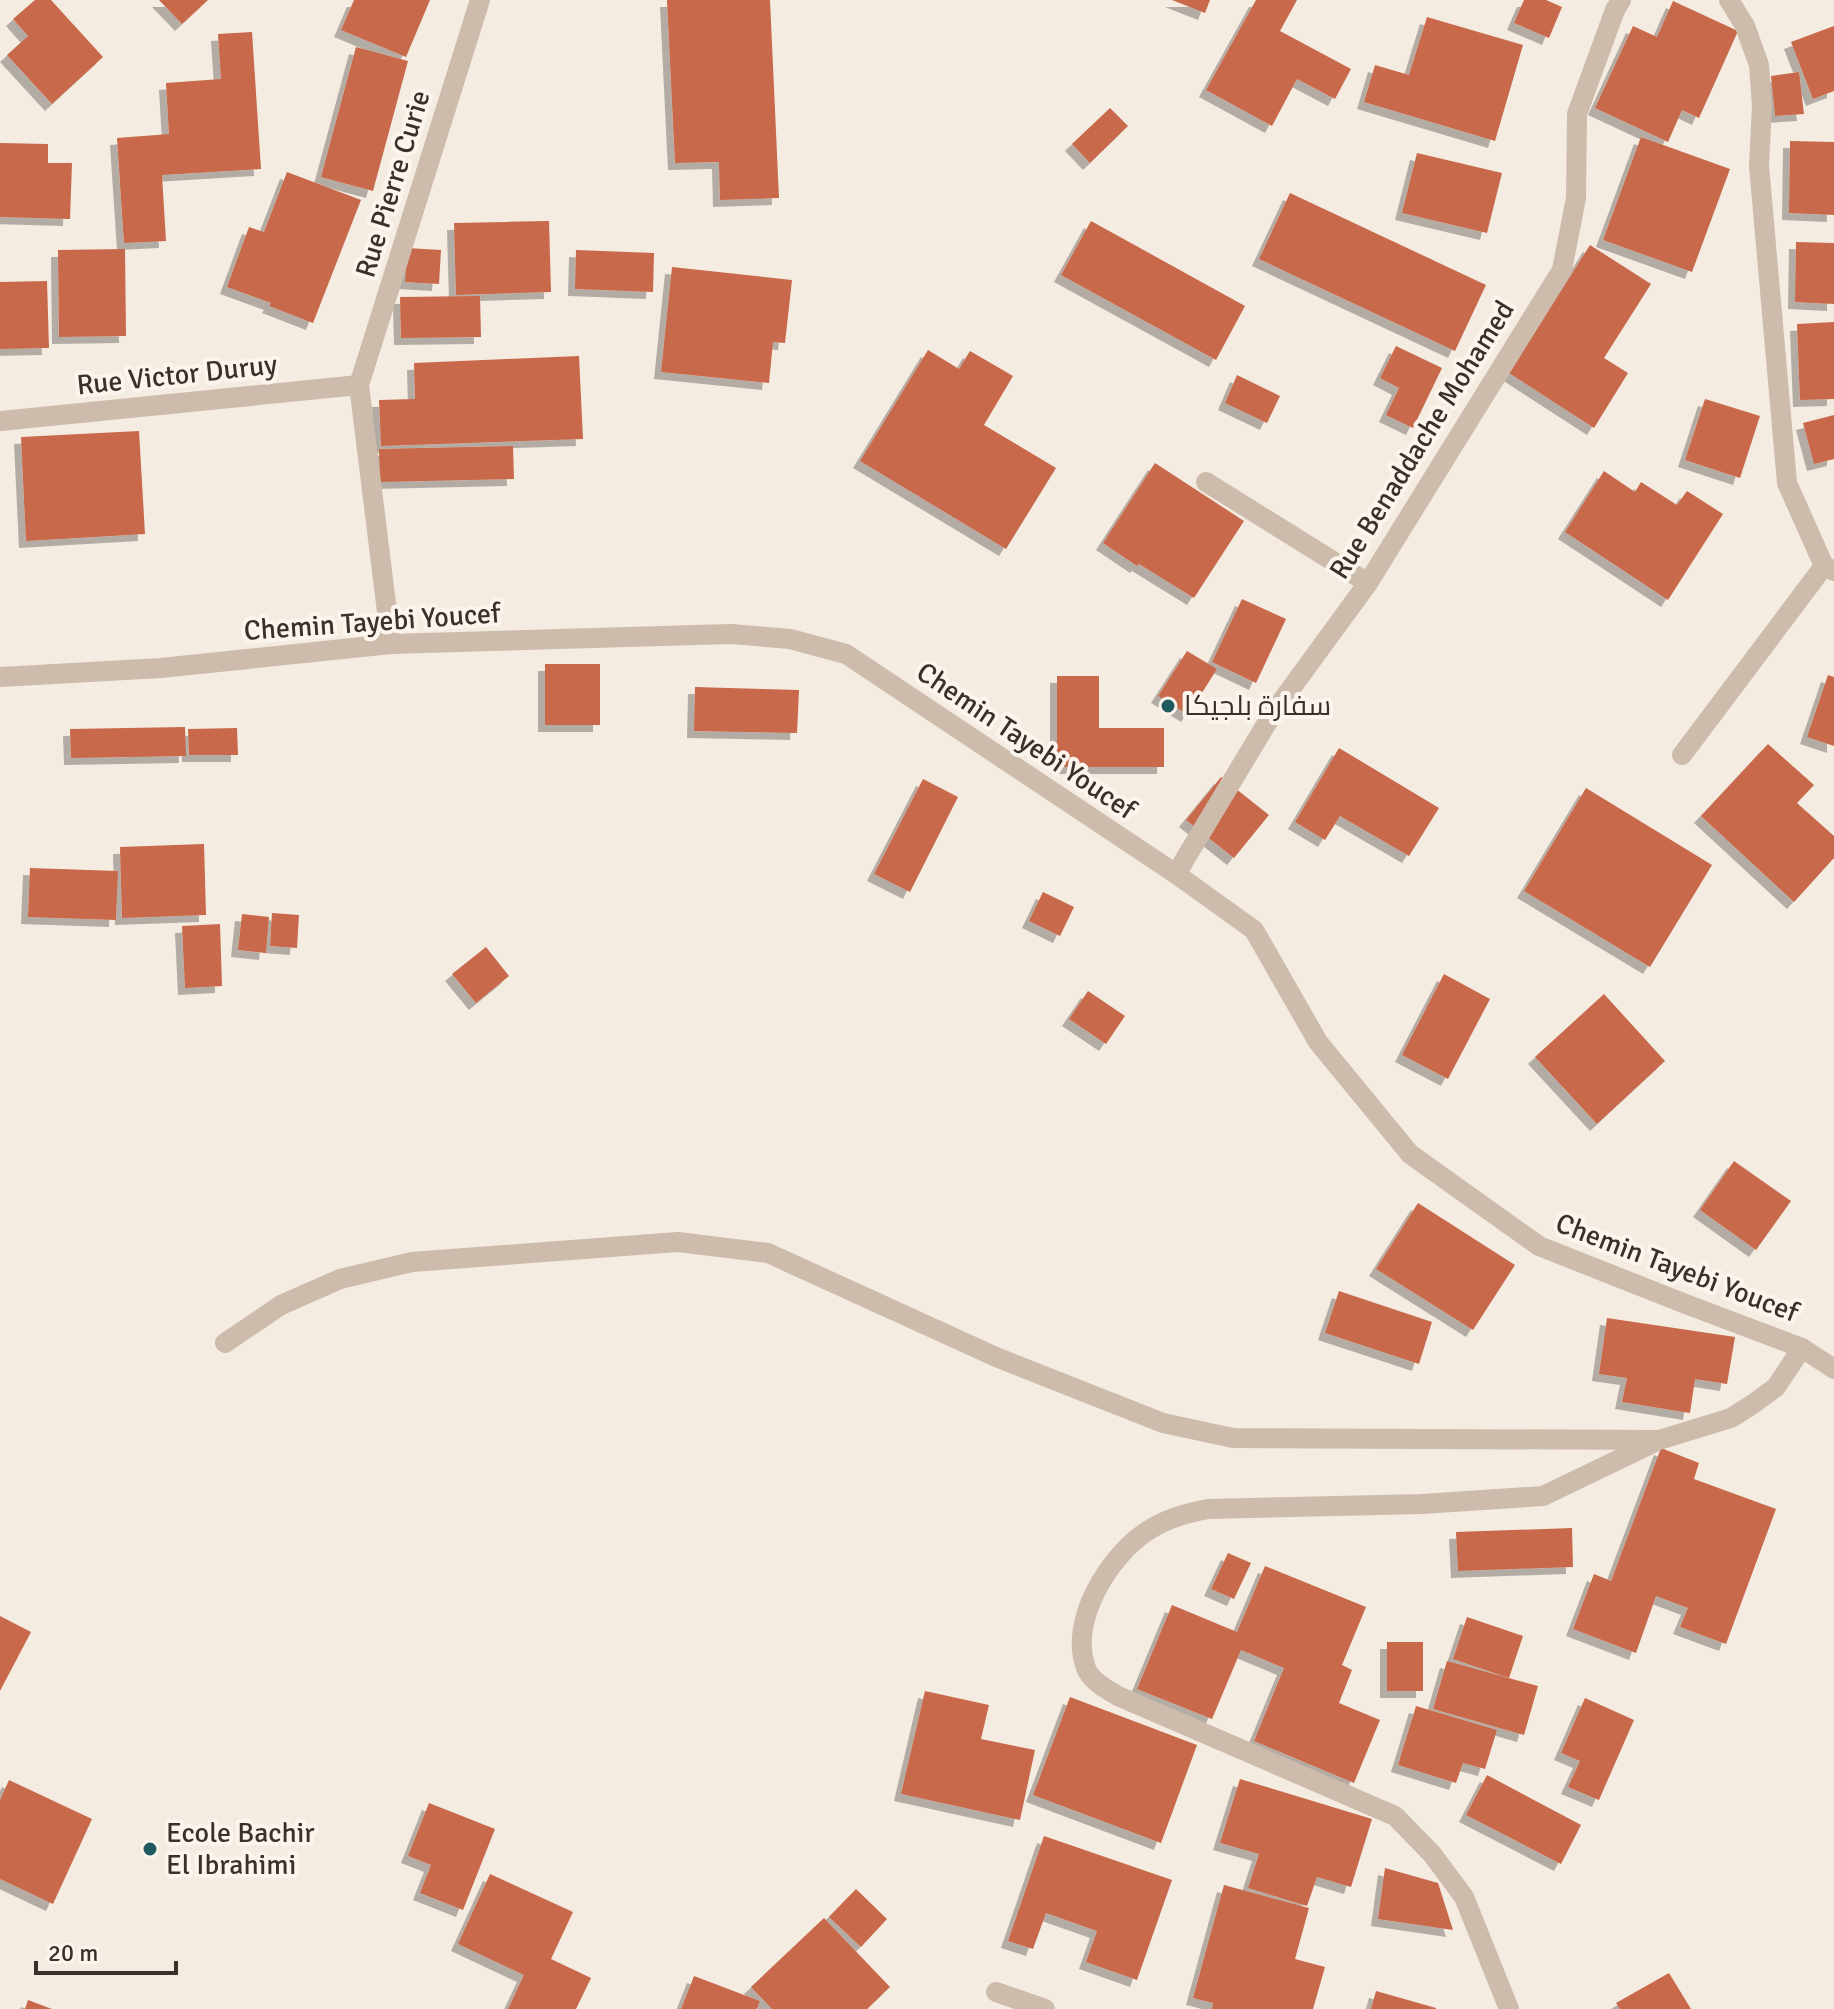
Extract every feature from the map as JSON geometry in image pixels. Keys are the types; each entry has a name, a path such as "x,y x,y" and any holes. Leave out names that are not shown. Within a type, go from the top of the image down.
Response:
{"street":[{"name":"Rue Pierre Curie","path":"359,385 480,0"},
{"name":"Rue Benaddache Mohamed","path":"1176,874 1273,713 1368,583 1562,270 1576,198 1577,114 1621,0"},
{"path":"1682,755 1829,569 1787,483 1759,166 1762,106 1759,65 1745,26 1729,0"},
{"name":"Rue Victor Duruy","path":"0,421 359,385"},
{"path":"359,385 391,644"},
{"path":"1206,482 1368,583"},
{"name":"Chemin Tayebi Youcef","path":"0,677 161,668 391,644 731,634 790,639 846,654 1176,874 1254,930 1318,1042 1410,1154 1539,1246 1802,1348 1834,1369"},
{"path":"225,1343 281,1305 340,1279 412,1262 678,1242 768,1253 996,1357 1149,1418 1233,1438 1659,1440"},
{"path":"1509,2009 1464,1897 1432,1854 1395,1816 1118,1696 1098,1683 1086,1670 1082,1647 1082,1624 1089,1602 1123,1552 1147,1531 1176,1516 1208,1509 1408,1505 1543,1496 1659,1440 1731,1418 1776,1387 1802,1348"},
{"path":"996,1992 1045,2009"}],"building":[{"path":"35,0 51,0 103,57 52,104 7,55 28,36 13,19"},
{"path":"159,0 208,0 182,24"},
{"path":"354,0 430,0 406,57 341,30"},
{"path":"667,0 770,0 779,198 720,200 719,162 675,163"},
{"path":"1172,0 1210,0 1205,13"},
{"path":"1256,0 1297,0 1280,31 1351,69 1335,99 1297,79 1272,126 1206,90"},
{"path":"1524,0 1546,0 1562,7 1549,38 1514,23"},
{"path":"1673,1 1738,31 1699,118 1682,110 1668,142 1595,108 1633,26 1657,37"},
{"path":"1427,17 1523,45 1495,141 1364,102 1375,65 1409,75"},
{"path":"1834,26 1834,91 1813,99 1791,42"},
{"path":"252,32 261,169 162,175 166,241 124,243 117,138 169,134 166,83 221,79 218,34"},
{"path":"356,47 408,61 373,191 321,177"},
{"path":"1799,72 1804,114 1775,116 1771,76"},
{"path":"1110,108 1128,126 1090,163 1072,144"},
{"path":"1641,137 1730,169 1692,272 1603,240"},
{"path":"1790,141 1834,142 1834,215 1789,213"},
{"path":"0,143 48,144 48,163 72,163 70,219 0,217"},
{"path":"1417,153 1502,173 1487,233 1402,213"},
{"path":"287,172 361,200 313,323 227,287 249,227 264,232"},
{"path":"1290,193 1486,285 1455,351 1259,259"},
{"path":"549,221 551,292 456,295 454,223"},
{"path":"1091,221 1245,306 1216,360 1061,275"},
{"path":"1796,242 1834,243 1834,304 1795,302"},
{"path":"1590,245 1651,284 1604,358 1628,373 1594,428 1509,373"},
{"path":"407,248 441,250 439,284 405,282"},
{"path":"125,249 126,336 59,337 58,250"},
{"path":"576,250 654,253 653,292 575,289"},
{"path":"672,267 792,280 785,343 773,342 769,383 661,372"},
{"path":"47,281 49,348 0,349 0,282"},
{"path":"480,296 481,337 401,338 400,297"},
{"path":"1834,322 1834,399 1800,400 1797,324"},
{"path":"1396,346 1442,368 1413,428 1386,415 1399,388 1380,378"},
{"path":"928,350 959,369 970,351 1013,376 984,425 1056,468 1006,549 860,461"},
{"path":"579,356 583,439 381,446 379,400 415,399 414,363"},
{"path":"1237,375 1280,396 1267,423 1225,403"},
{"path":"1705,399 1760,416 1740,478 1685,460"},
{"path":"1834,415 1834,459 1814,464 1803,423"},
{"path":"139,431 145,534 26,541 21,437"},
{"path":"513,446 514,479 380,482 379,449"},
{"path":"1155,463 1244,521 1194,598 1103,543"},
{"path":"1604,471 1635,492 1641,482 1677,505 1687,491 1723,514 1668,600 1565,532"},
{"path":"1242,599 1286,619 1256,683 1212,662"},
{"path":"1187,651 1217,669 1188,715 1158,696"},
{"path":"545,664 600,664 600,725 545,725"},
{"path":"1828,675 1834,677 1834,746 1807,737"},
{"path":"1057,676 1099,676 1099,728 1164,728 1164,767 1057,767"},
{"path":"695,687 799,690 797,733 694,731"},
{"path":"185,727 186,756 71,758 70,729"},
{"path":"237,728 238,755 189,755 188,729"},
{"path":"1768,744 1814,785 1797,803 1834,836 1834,858 1794,902 1701,816"},
{"path":"1339,748 1439,808 1409,856 1340,816 1325,840 1295,822"},
{"path":"1221,777 1269,815 1234,858 1186,820"},
{"path":"923,779 958,797 910,892 874,874"},
{"path":"1586,788 1712,865 1650,967 1524,891"},
{"path":"204,844 206,915 122,918 120,847"},
{"path":"30,868 118,871 116,920 28,917"},
{"path":"1043,892 1074,907 1060,936 1029,921"},
{"path":"272,913 299,915 297,948 270,946"},
{"path":"242,914 269,917 266,953 238,950"},
{"path":"220,924 222,986 185,988 182,926"},
{"path":"486,947 509,976 476,1003 452,974"},
{"path":"1444,974 1490,999 1448,1079 1402,1055"},
{"path":"1088,991 1125,1016 1106,1044 1069,1019"},
{"path":"1604,994 1665,1061 1597,1124 1535,1057"},
{"path":"1734,1161 1791,1201 1756,1250 1700,1210"},
{"path":"1418,1203 1515,1265 1473,1330 1376,1269"},
{"path":"1339,1291 1432,1322 1419,1364 1325,1333"},
{"path":"1607,1318 1735,1337 1727,1384 1695,1379 1690,1413 1622,1402 1627,1378 1599,1374"},
{"path":"1661,1448 1699,1463 1694,1479 1776,1509 1726,1644 1680,1627 1688,1608 1656,1596 1636,1653 1573,1629 1594,1574 1611,1581"},
{"path":"1572,1528 1573,1567 1458,1571 1456,1532"},
{"path":"1228,1553 1251,1563 1234,1599 1211,1589"},
{"path":"1265,1566 1366,1607 1342,1665 1352,1670 1339,1703 1380,1720 1354,1783 1254,1741 1284,1668 1241,1650 1212,1719 1137,1689 1172,1605 1237,1632"},
{"path":"0,1616 31,1632 0,1691"},
{"path":"1467,1617 1523,1636 1509,1678 1453,1659"},
{"path":"1387,1642 1423,1642 1423,1691 1387,1691"},
{"path":"1447,1661 1538,1686 1524,1735 1433,1709"},
{"path":"925,1691 989,1705 981,1739 1035,1750 1020,1820 901,1794"},
{"path":"1070,1697 1197,1745 1161,1843 1033,1795"},
{"path":"1585,1698 1634,1720 1599,1800 1568,1787 1580,1761 1561,1753"},
{"path":"1416,1706 1497,1730 1485,1769 1463,1763 1456,1783 1398,1765"},
{"path":"1487,1775 1581,1825 1561,1864 1466,1815"},
{"path":"1240,1779 1372,1819 1351,1887 1317,1877 1307,1906 1248,1888 1259,1854 1220,1843"},
{"path":"9,1780 92,1819 53,1904 0,1879 0,1800"},
{"path":"429,1803 495,1829 463,1910 420,1893 431,1865 408,1856"},
{"path":"1044,1836 1172,1880 1137,1980 1086,1962 1097,1931 1046,1913 1033,1949 1008,1941"},
{"path":"1385,1868 1438,1883 1453,1930 1378,1919"},
{"path":"490,1874 573,1912 551,1959 591,1978 576,2009 508,2009 524,1975 458,1944"},
{"path":"1224,1885 1309,1908 1295,1959 1325,1967 1313,2009 1212,2009 1213,2003 1193,1998"},
{"path":"856,1889 887,1919 861,1947 829,1917"},
{"path":"824,1918 890,1987 867,2009 772,2009 751,1987"},
{"path":"1669,1973 1691,2009 1620,2009 1616,2003"},
{"path":"694,1976 760,2001 757,2009 681,2009"},
{"path":"1376,1991 1436,2008 1436,2009 1371,2009"},
{"path":"28,2000 52,2009 25,2009"}],"place":[{"name":"سفارة بلجيكا","path":"1168,706"},
{"name":"Ecole Bachir El Ibrahimi","path":"150,1849"}]}
